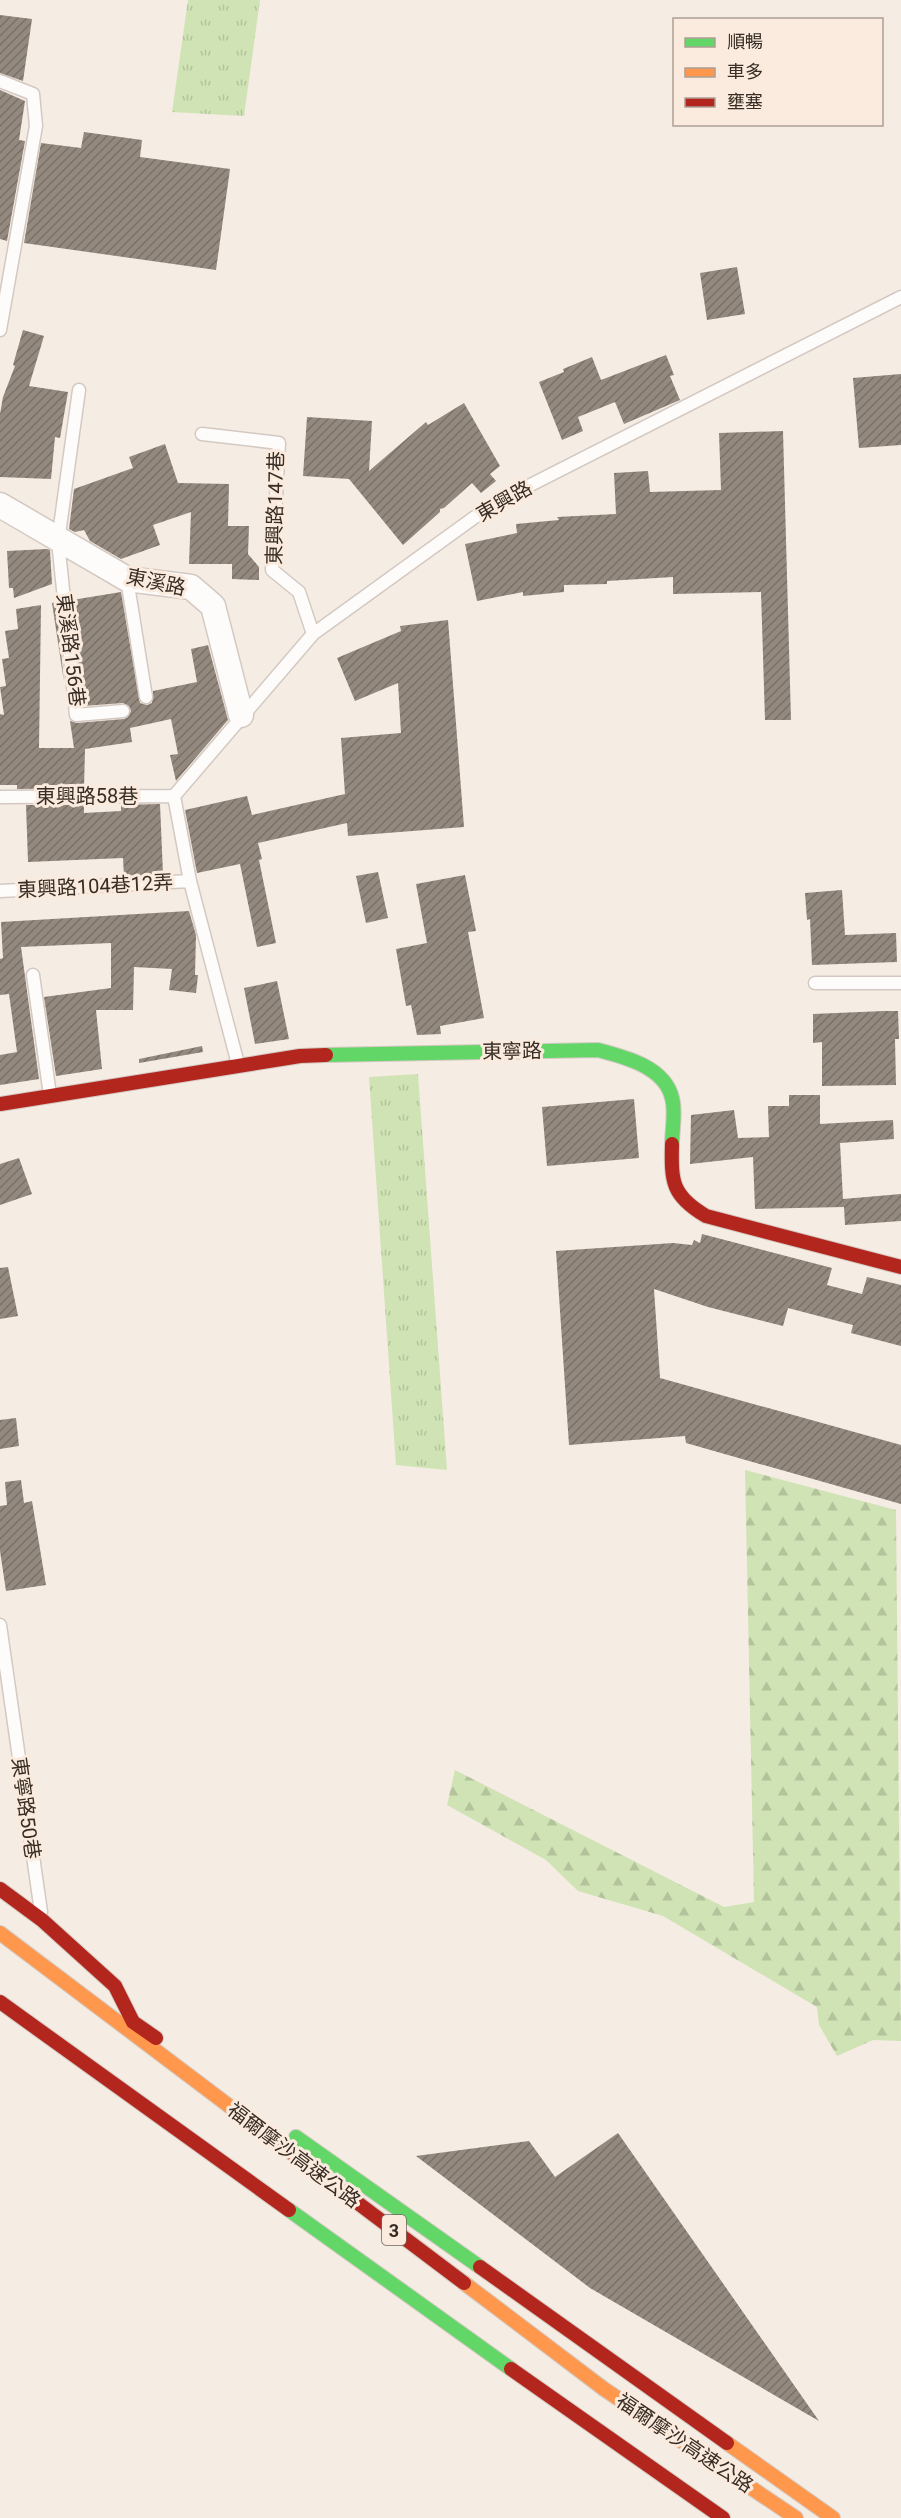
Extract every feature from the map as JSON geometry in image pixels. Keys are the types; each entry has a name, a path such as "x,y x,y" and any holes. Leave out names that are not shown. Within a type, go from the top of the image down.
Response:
{"main road":[{"name":"東寧路","path":"0,1104 238,1064 300,1056 598,1050 631,1058 667,1082 672,1090 671,1174 677,1193 691,1207 706,1216 901,1267"},
{"path":"0,1889 42,1920 115,1986 133,2022 264,2115"},
{"name":"福爾摩沙高速公路","path":"0,1933 604,2388 796,2518"},
{"name":"福爾摩沙高速公路","path":"0,2002 619,2447 723,2518"},
{"path":"282,2128 833,2518"}],"street":[{"name":"東溪路","path":"0,505 58,541 127,579 191,587 213,606 242,715"}],"lane":[{"path":"0,81 33,94 36,126 0,330"},
{"name":"東興路","path":"174,796 313,634 393,574 493,504 901,297"},
{"path":"58,541 79,390"},
{"name":"東興路147巷","path":"202,434 279,443 272,570 299,592 313,634"},
{"name":"東溪路156巷","path":"58,541 76,715 123,711"},
{"path":"127,579 146,697"},
{"path":"174,796 190,881 238,1064"},
{"name":"東興路58巷","path":"0,797 174,796"},
{"name":"東興路104巷12弄","path":"0,891 190,881"},
{"path":"33,975 50,1097"},
{"path":"815,983 901,982"},
{"name":"東寧路50巷","path":"0,1625 42,1920"}],"green space":[{"path":"188,0 260,0 244,116 172,112"},
{"path":"418,1074 447,1470 396,1465 369,1077"},
{"path":"745,1470 896,1510 901,2041 873,2040 837,2056 819,2025 817,2007 663,1916 578,1891 546,1860 447,1805 455,1770 724,1907 754,1902"}],"building":[{"path":"0,15 32,19 23,81 0,73"},
{"path":"0,90 25,101 19,140 25,141 7,241 0,239"},
{"path":"84,132 142,140 140,157 230,169 216,270 24,243 41,143 81,148"},
{"path":"737,267 745,314 707,320 700,273"},
{"path":"23,330 44,336 29,386 68,392 60,438 55,437 51,479 0,477 0,414"},
{"path":"666,355 674,375 670,376 680,400 624,424 615,402 578,417 583,431 562,440 539,382 592,357 601,380"},
{"path":"901,374 901,445 859,448 853,378"},
{"path":"464,403 500,466 490,474 496,481 481,493 472,483 440,509 440,512 403,545 349,479 303,476 307,417 372,421 369,471 426,422 428,425"},
{"path":"783,431 791,720 765,720 761,592 673,594 673,577 607,581 607,584 564,585 564,592 523,596 523,592 477,601 465,544 517,533 516,524 559,520 557,517 616,514 614,473 648,471 650,492 721,490 719,433"},
{"path":"165,444 178,483 229,484 228,526 249,526 248,554 259,567 259,580 232,579 232,564 189,564 191,512 153,525 160,545 121,559 90,541 84,530 75,532 69,529 74,489 133,468 129,457"},
{"path":"50,550 52,584 14,598 13,588 9,588 7,551"},
{"path":"121,592 140,703 147,705 152,703 153,691 197,682 191,649 208,645 228,720 176,781 170,755 178,754 171,719 130,728 132,742 85,749 84,788 17,789 17,785 0,785 0,714 4,715 0,687 6,686 2,659 9,658 5,631 18,629 16,609 41,605 39,748 74,748 70,721 77,723 124,719 131,711 129,706 123,703 83,706 72,600"},
{"path":"56,602 64,682 52,603"},
{"path":"448,620 464,827 348,836 347,823 258,843 262,859 259,860 276,943 257,947 240,864 197,873 185,810 247,796 252,815 345,794 341,738 401,733 398,683 355,701 337,658 401,631 400,626"},
{"path":"160,804 163,874 124,876 123,858 28,862 26,805 84,805 84,813 121,811 121,805"},
{"path":"378,872 388,918 366,923 356,876"},
{"path":"465,875 476,931 468,932 484,1018 440,1026 441,1034 417,1035 411,1005 406,1006 396,949 427,943 416,884"},
{"path":"842,890 845,935 896,933 897,962 812,965 810,919 807,920 805,893"},
{"path":"189,911 196,935 195,975 198,975 196,993 169,990 172,969 134,967 133,1010 96,1010 102,1069 56,1076 44,997 111,988 111,943 21,947 39,1079 0,1085 0,1055 17,1052 9,994 0,995 0,959 3,958 1,922"},
{"path":"277,981 289,1039 255,1044 244,988"},
{"path":"898,1011 899,1039 895,1039 896,1085 822,1086 822,1042 813,1043 813,1014"},
{"path":"202,1046 203,1052 139,1063 139,1059"},
{"path":"789,1095 820,1095 820,1124 893,1120 894,1139 840,1143 843,1199 901,1194 901,1221 845,1225 844,1207 755,1209 753,1157 690,1164 691,1115 734,1110 738,1138 769,1137 768,1106 789,1106"},
{"path":"634,1099 639,1158 547,1166 542,1107"},
{"path":"19,1158 32,1194 0,1205 0,1164"},
{"path":"702,1234 832,1268 827,1285 862,1294 867,1277 901,1285 901,1346 851,1333 853,1325 788,1308 783,1326 708,1307 654,1289 660,1378 901,1445 901,1504 686,1443 685,1436 569,1445 556,1251 673,1243 692,1245 694,1240 700,1243"},
{"path":"8,1267 18,1316 0,1319 0,1268"},
{"path":"16,1418 19,1446 0,1449 0,1420"},
{"path":"21,1480 24,1503 32,1501 46,1585 6,1591 0,1551 0,1506 7,1505 5,1482"},
{"path":"618,2133 819,2421 590,2288 416,2156 529,2141 555,2177"}],"traffic: fast":[{"path":"326,1055 598,1050 631,1060 653,1071 661,1078 668,1087 673,1103 672,1144"},
{"path":"296,2137 480,2267"},
{"path":"289,2210 511,2369"}],"traffic: slow":[{"path":"0,1933 261,2130"},
{"path":"464,2283 604,2389 796,2518"},
{"path":"727,2443 833,2518"}],"traffic: jam":[{"path":"0,1104 300,1056 326,1055"},
{"path":"672,1144 672,1168 676,1187 686,1202 706,1216 901,1267"},
{"path":"0,1889 42,1920 115,1986 133,2022 156,2038"},
{"path":"0,2002 289,2210"},
{"path":"261,2130 464,2283"},
{"path":"480,2267 727,2443"},
{"path":"511,2369 723,2518"}]}
